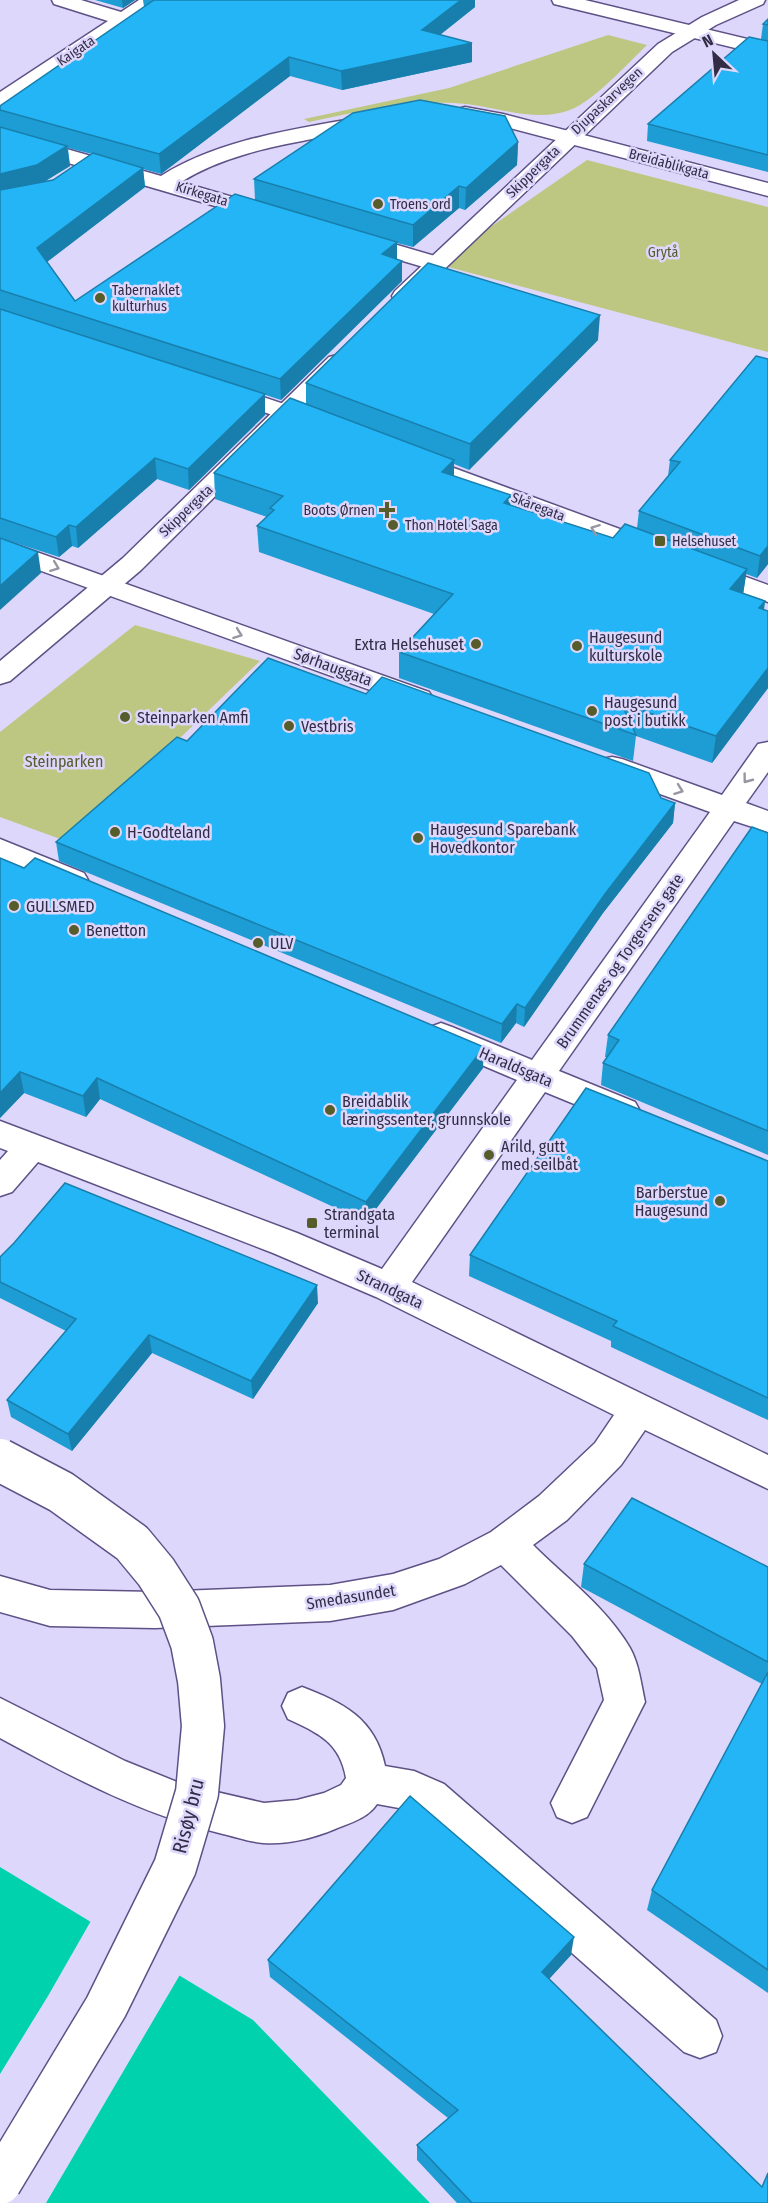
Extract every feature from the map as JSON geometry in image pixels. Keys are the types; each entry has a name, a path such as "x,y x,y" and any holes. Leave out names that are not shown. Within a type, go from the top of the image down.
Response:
{"street":[{"path":"61,0 123,19"},
{"name":"Kaigata","path":"0,101 152,0"},
{"path":"561,0 768,50"},
{"name":"Djupaskarvegen","path":"441,112 472,113 569,137 665,48 726,10 756,0"},
{"path":"165,183 192,166 227,153 276,140 396,117"},
{"name":"Kirkegata","path":"0,136 288,220"},
{"name":"Breidablikgata","path":"569,137 768,190"},
{"name":"Skippergata","path":"387,312 569,137"},
{"path":"65,180 93,162"},
{"path":"332,233 437,264"},
{"name":"Skippergata","path":"0,675 106,587 355,345"},
{"path":"194,381 343,433"},
{"name":"Skåregata","path":"386,450 768,594"},
{"name":"Sørhauggata","path":"0,547 447,708"},
{"name":"Brummenæs og Torgersens gate","path":"389,1287 540,1077 726,807 768,751"},
{"path":"592,759 768,822"},
{"path":"0,849 99,891"},
{"name":"Haraldsgata","path":"419,1026 649,1122"},
{"path":"0,1184 16,1140"},
{"name":"Strandgata","path":"16,1140 285,1243 389,1287 768,1473"},
{"name":"Smedasundet","path":"0,1594 50,1608 155,1610 330,1603 393,1592 451,1572 505,1544 553,1508 608,1454 638,1411"},
{"name":"Risøy bru","path":"0,1460 61,1492 132,1543 156,1572 179,1608 192,1642 199,1680 203,1726 197,1793 175,1867 106,2007 0,2183"},
{"path":"505,1544 586,1623 615,1660 625,1702 572,1803"},
{"path":"0,1717 110,1775 181,1804 264,1823 297,1820 328,1812 356,1799 367,1782 364,1762 351,1736 330,1718 302,1706"},
{"path":"367,1782 414,1791 429,1798 700,2036"}],"green space":[{"path":"608,35 647,45 589,99 570,110 556,114 527,114 467,104 434,103 380,108 309,122 304,119 449,88"},
{"name":"Grytå","path":"587,160 768,207 768,352 437,264"},
{"name":"Steinparken","path":"135,625 260,661 71,843 0,817 0,732"}],"shaded area":[{"path":"0,1867 253,2020 430,2203 0,2203"}],"pier":[{"path":"92,1919 181,1973 46,2203 0,2203 0,2074"}],"building":[{"path":"154,0 461,0 422,30 472,43 341,71 289,57 159,154 0,110 0,106"},
{"path":"749,37 768,41 768,155 648,124"},
{"path":"420,100 505,116 518,142 466,188 459,186 413,225 254,179 353,113"},
{"path":"0,127 67,146 37,165 0,174"},
{"path":"93,153 143,168 37,248 75,301 235,194 397,242 382,254 402,261 280,379 0,290 0,190 53,180"},
{"path":"428,263 600,315 470,444 306,383"},
{"path":"0,309 265,394 188,469 155,458 76,527 69,525 56,537 0,518"},
{"path":"756,356 768,359 768,546 760,556 639,511 680,462 670,460"},
{"path":"290,398 454,460 442,472 511,495 504,503 613,538 625,524 747,569 730,589 765,601 759,608 768,611 768,668 716,736 621,703 636,735 399,652 453,594 257,526 274,510 270,508 283,496 214,473"},
{"path":"0,538 38,552 0,586"},
{"path":"268,658 366,694 382,677 649,773 661,798 675,803 605,894 525,1008 517,1004 502,1024 56,842 177,737 187,741"},
{"path":"752,827 768,833 768,1131 603,1063 619,1040 608,1035"},
{"path":"0,858 24,868 35,858 484,1047 366,1202 97,1078 83,1096 20,1072 0,1093"},
{"path":"586,1088 768,1161 768,1398 613,1326 617,1321 470,1255"},
{"path":"65,1183 317,1285 251,1381 149,1335 68,1434 7,1400 76,1319 0,1282 0,1257"},
{"path":"632,1498 768,1567 768,1662 584,1564"},
{"path":"768,1672 768,1970 652,1890"},
{"path":"410,1796 574,1937 542,1972 762,2187 768,2173 768,2203 472,2203 417,2145 458,2110 268,1960"}],"place":[{"name":"Troens ord","path":"378,204"},
{"name":"Tabernaklet kulturhus","path":"100,298"},
{"name":"Boots Ørnen","path":"387,510"},
{"name":"Thon Hotel Saga","path":"393,525"},
{"name":"Helsehuset","path":"660,541"},
{"name":"Extra Helsehuset","path":"476,644"},
{"name":"Haugesund kulturskole","path":"577,646"},
{"name":"Haugesund post i butikk","path":"592,711"},
{"name":"Steinparken Amfi","path":"125,717"},
{"name":"Vestbris","path":"289,726"},
{"name":"H-Godteland","path":"115,832"},
{"name":"Haugesund Sparebank Hovedkontor","path":"418,838"},
{"name":"GULLSMED","path":"14,906"},
{"name":"Benetton","path":"74,930"},
{"name":"ULV","path":"258,943"},
{"name":"Breidablik læringssenter, grunnskole","path":"330,1110"},
{"name":"Arild, gutt med seilbåt","path":"489,1155"},
{"name":"Barberstue Haugesund","path":"720,1201"},
{"name":"Strandgata terminal","path":"312,1223"}]}
